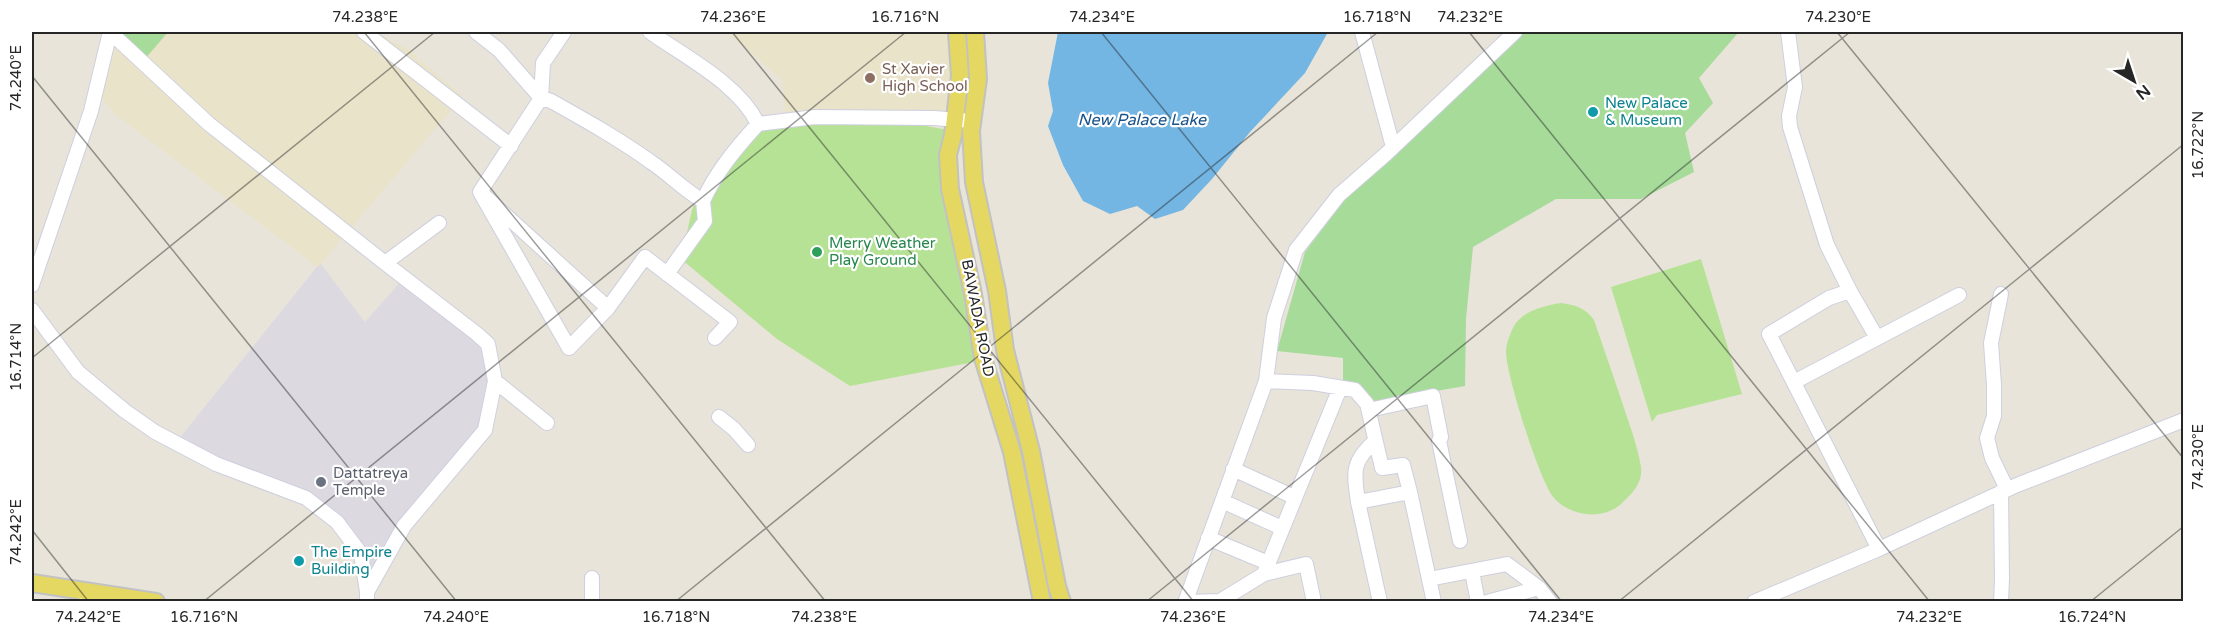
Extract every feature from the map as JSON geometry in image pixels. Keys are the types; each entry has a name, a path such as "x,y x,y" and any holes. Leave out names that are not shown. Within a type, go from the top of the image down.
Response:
{"main road":[{"name":"BAWADA ROAD","path":"957,32 963,121 948,155 952,200 974,294 983,358 1012,452 1042,602"},
{"path":"975,32 978,79 963,121 997,291 1005,350 1031,451 1062,602"},
{"path":"32,583 156,602"},
{"path":"32,594 87,601"}],"street":[{"path":"32,285 88,117 110,32 209,124 488,344 495,381 485,430 404,526 367,597"},
{"path":"364,32 511,146"},
{"path":"476,32 499,50 541,98 551,101 609,134 653,164 689,194 702,201"},
{"path":"480,192 541,98 543,63 564,32"},
{"path":"650,32 711,74 742,99 758,124"},
{"path":"1362,32 1393,147"},
{"path":"1340,388 1266,568 1220,601 1186,601 1266,381 1274,318 1296,250 1339,195 1515,32"},
{"path":"1788,32 1795,87 1789,116 1790,127 1827,245 1877,338"},
{"path":"667,274 705,221 702,201 710,184 758,124 815,117 963,121"},
{"path":"480,192 608,308"},
{"path":"480,192 569,348 608,308 645,257 730,322 715,338"},
{"path":"385,263 439,223"},
{"path":"1850,291 1829,298 1769,334 1879,549"},
{"path":"2001,294 1991,343 1994,416 1987,438 2004,491 2001,602"},
{"path":"1794,382 1959,295"},
{"path":"32,310 78,372 125,411 155,432 216,464 306,498 338,522 361,554 367,597"},
{"path":"495,381 547,423"},
{"path":"1266,381 1313,383 1355,390 1367,404 1382,468 1403,465 1434,602"},
{"path":"1369,410 1433,396 1441,437 1439,441 1460,541"},
{"path":"719,417 748,445"},
{"path":"1762,600 2004,491 2184,420"},
{"path":"1375,441 1365,450 1354,471 1358,502 1380,602"},
{"path":"1233,469 1294,497"},
{"path":"1358,502 1410,492"},
{"path":"1222,501 1282,528"},
{"path":"1208,538 1266,568 1306,564 1314,602"},
{"path":"1429,579 1508,564 1539,588 1551,602"},
{"path":"1472,572 1479,602"},
{"path":"592,578 592,602"},
{"path":"1241,587 1245,602"},
{"path":"1487,602 1539,588"}],"shaded area":[{"path":"113,32 379,32 408,49 463,96 318,267 113,113 98,92"},
{"name":"St Xavier High School","path":"727,32 976,32 976,40 959,56 956,113 786,119 782,80"},
{"path":"320,263 365,322 409,272 492,345 489,428 412,519 371,590 342,520 267,481 178,440"}],"green space":[{"path":"114,32 168,32 145,59"},
{"path":"1520,32 1738,33 1699,78 1713,103 1685,133 1694,172 1641,199 1556,199 1473,247 1466,319 1465,386 1373,402 1359,386 1343,384 1343,358 1277,351 1305,252 1349,194"},
{"name":"Merry Weather Play Ground","path":"910,123 948,130 939,159 941,193 964,298 974,362 850,386 777,339 681,259 692,210 701,188 749,128 790,124"},
{"path":"1701,259 1742,394 1657,415 1652,422 1611,287"},
{"path":"1561,303 1580,308 1594,320 1632,432 1641,467 1639,482 1630,495 1616,508 1598,514 1579,513 1554,498 1541,472 1525,428 1507,364 1507,342 1518,321 1535,310"}],"water":[{"name":"New Palace Lake","path":"1058,32 1328,32 1305,73 1250,132 1212,179 1183,210 1155,219 1137,206 1110,214 1083,201 1063,165 1048,126 1053,111 1048,83"}],"place":[{"name":"St Xavier High School","path":"870,78"},
{"name":"New Palace & Museum","path":"1593,112"},
{"name":"Merry Weather Play Ground","path":"817,252"},
{"name":"Dattatreya Temple","path":"321,482"},
{"name":"The Empire Building","path":"299,561"}]}
